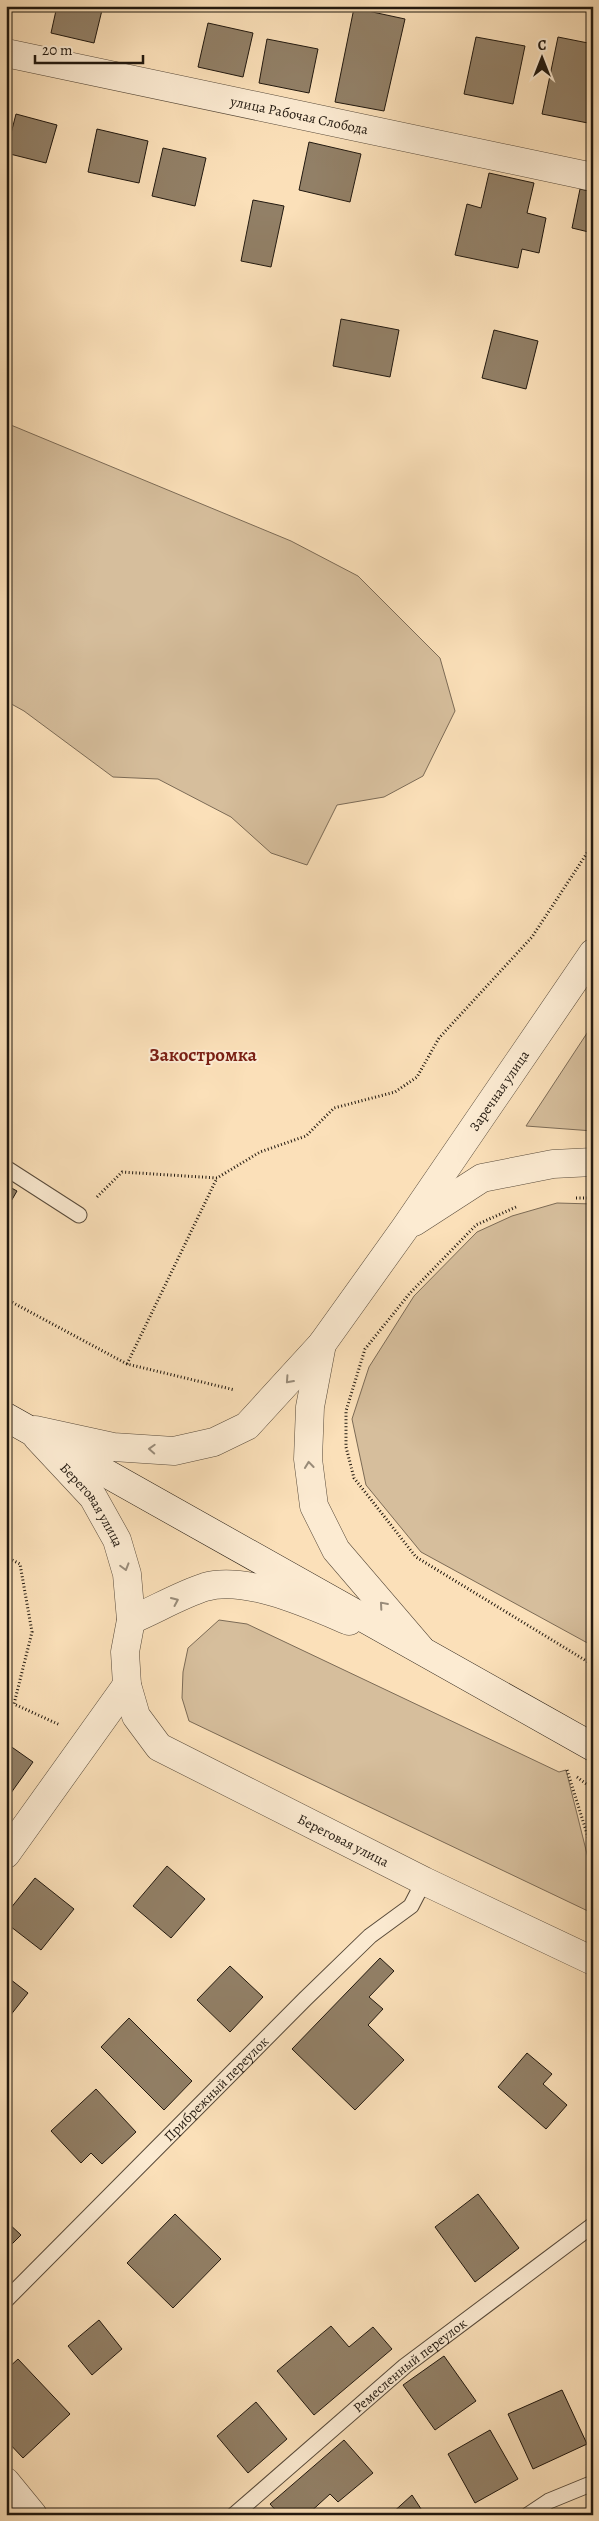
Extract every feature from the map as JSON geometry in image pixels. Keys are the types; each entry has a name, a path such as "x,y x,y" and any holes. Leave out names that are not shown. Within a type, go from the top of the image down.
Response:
{"street":[{"name":"улица Рабочая Слобода","path":"6,52 593,177"},
{"name":"Заречная улица","path":"18,1423 113,1447 174,1451 214,1442 247,1426 322,1344 405,1228 593,953"},
{"path":"405,1228 482,1178 553,1164 593,1162"},
{"path":"322,1344 310,1407 308,1459 314,1506 336,1550 426,1655"},
{"path":"18,1423 426,1655 593,1747"},
{"name":"Береговая улица","path":"18,1423 93,1497 117,1540 127,1574 131,1620 125,1652 127,1685 136,1716 159,1747 424,1880 593,1961"},
{"path":"131,1620 206,1587 252,1585 317,1607 426,1655"},
{"path":"8,1850 127,1685"},
{"path":"6,2482 33,2515"}],"lane":[{"path":"6,1168 79,1215"},
{"name":"Прибрежный переулок","path":"6,2300 318,1986 370,1936 411,1906 424,1880"},
{"name":"Ремесленный переулок","path":"234,2515 405,2366 593,2225"},
{"path":"528,2515 549,2501 593,2482"}],"path":[{"path":"127,1364 217,1178 260,1152 306,1136 334,1108 396,1092 418,1076 438,1038 532,937 593,844"},
{"path":"79,1215 122,1172 217,1178"},
{"path":"575,1198 593,1198"},
{"path":"522,1205 476,1225 410,1293 365,1349 346,1411 346,1447 354,1478 416,1557 593,1665"},
{"path":"6,1299 127,1364 236,1390"},
{"path":"6,1557 20,1564 32,1632 14,1704 42,1716"},
{"path":"593,1790 566,1770 593,1853"}],"shaded area":[{"path":"6,423 291,541 358,576 440,658 455,711 423,776 384,797 337,805 307,865 271,853 231,817 158,779 113,777 24,711 6,701"},
{"path":"593,1024 593,1131 526,1126"},
{"path":"557,1203 593,1204 593,1646 421,1552 366,1485 352,1419 369,1367 414,1296 477,1232 512,1216"},
{"path":"219,1620 247,1624 559,1772 566,1770 593,1878 590,1912 189,1721 182,1698 183,1672 188,1648"}],"building":[{"path":"6,6 12,6 8,30 6,30"},
{"path":"57,6 103,6 94,43 51,33"},
{"path":"354,8 405,19 384,111 335,102"},
{"path":"208,23 253,33 243,77 198,67"},
{"path":"476,37 525,46 513,104 464,94"},
{"path":"558,37 593,44 593,124 542,114"},
{"path":"267,39 318,49 309,93 259,83"},
{"path":"16,114 57,125 46,163 6,153"},
{"path":"97,129 148,141 139,183 88,172"},
{"path":"309,142 361,154 350,202 299,190"},
{"path":"163,148 206,158 195,206 152,196"},
{"path":"489,173 534,183 527,213 546,218 539,253 522,249 518,268 455,255 467,204 481,208"},
{"path":"580,189 593,192 593,233 572,228"},
{"path":"253,200 284,206 271,267 241,261"},
{"path":"341,319 399,330 390,377 333,366"},
{"path":"494,330 538,341 526,389 482,378"},
{"path":"6,1185 17,1191 6,1210"},
{"path":"6,1743 33,1762 6,1800"},
{"path":"167,1866 205,1899 171,1938 133,1906"},
{"path":"35,1878 74,1909 41,1950 6,1923 6,1914"},
{"path":"380,1958 394,1971 369,1997 383,2009 368,2025 404,2060 355,2110 292,2049"},
{"path":"230,1966 263,1997 230,2032 197,2000"},
{"path":"6,1976 28,1993 6,2021"},
{"path":"129,2018 192,2081 164,2110 101,2047"},
{"path":"527,2053 552,2074 543,2084 567,2105 546,2129 498,2087"},
{"path":"96,2089 136,2132 102,2164 91,2153 81,2163 51,2131"},
{"path":"478,2194 519,2248 475,2282 435,2227"},
{"path":"175,2214 221,2259 173,2308 127,2263"},
{"path":"6,2221 21,2235 6,2250"},
{"path":"99,2320 122,2349 92,2375 68,2346"},
{"path":"331,2326 349,2347 373,2327 392,2349 314,2415 277,2371"},
{"path":"444,2356 476,2401 435,2430 403,2385"},
{"path":"18,2359 70,2414 23,2458 6,2440 6,2370"},
{"path":"562,2390 587,2444 533,2469 508,2414"},
{"path":"256,2402 287,2439 248,2473 217,2436"},
{"path":"490,2430 518,2479 475,2503 448,2454"},
{"path":"344,2440 373,2473 338,2502 330,2494 307,2515 280,2515 270,2504"},
{"path":"412,2495 425,2515 390,2515"}],"district":[{"name":"Закостромка","path":"203,1054"}]}
